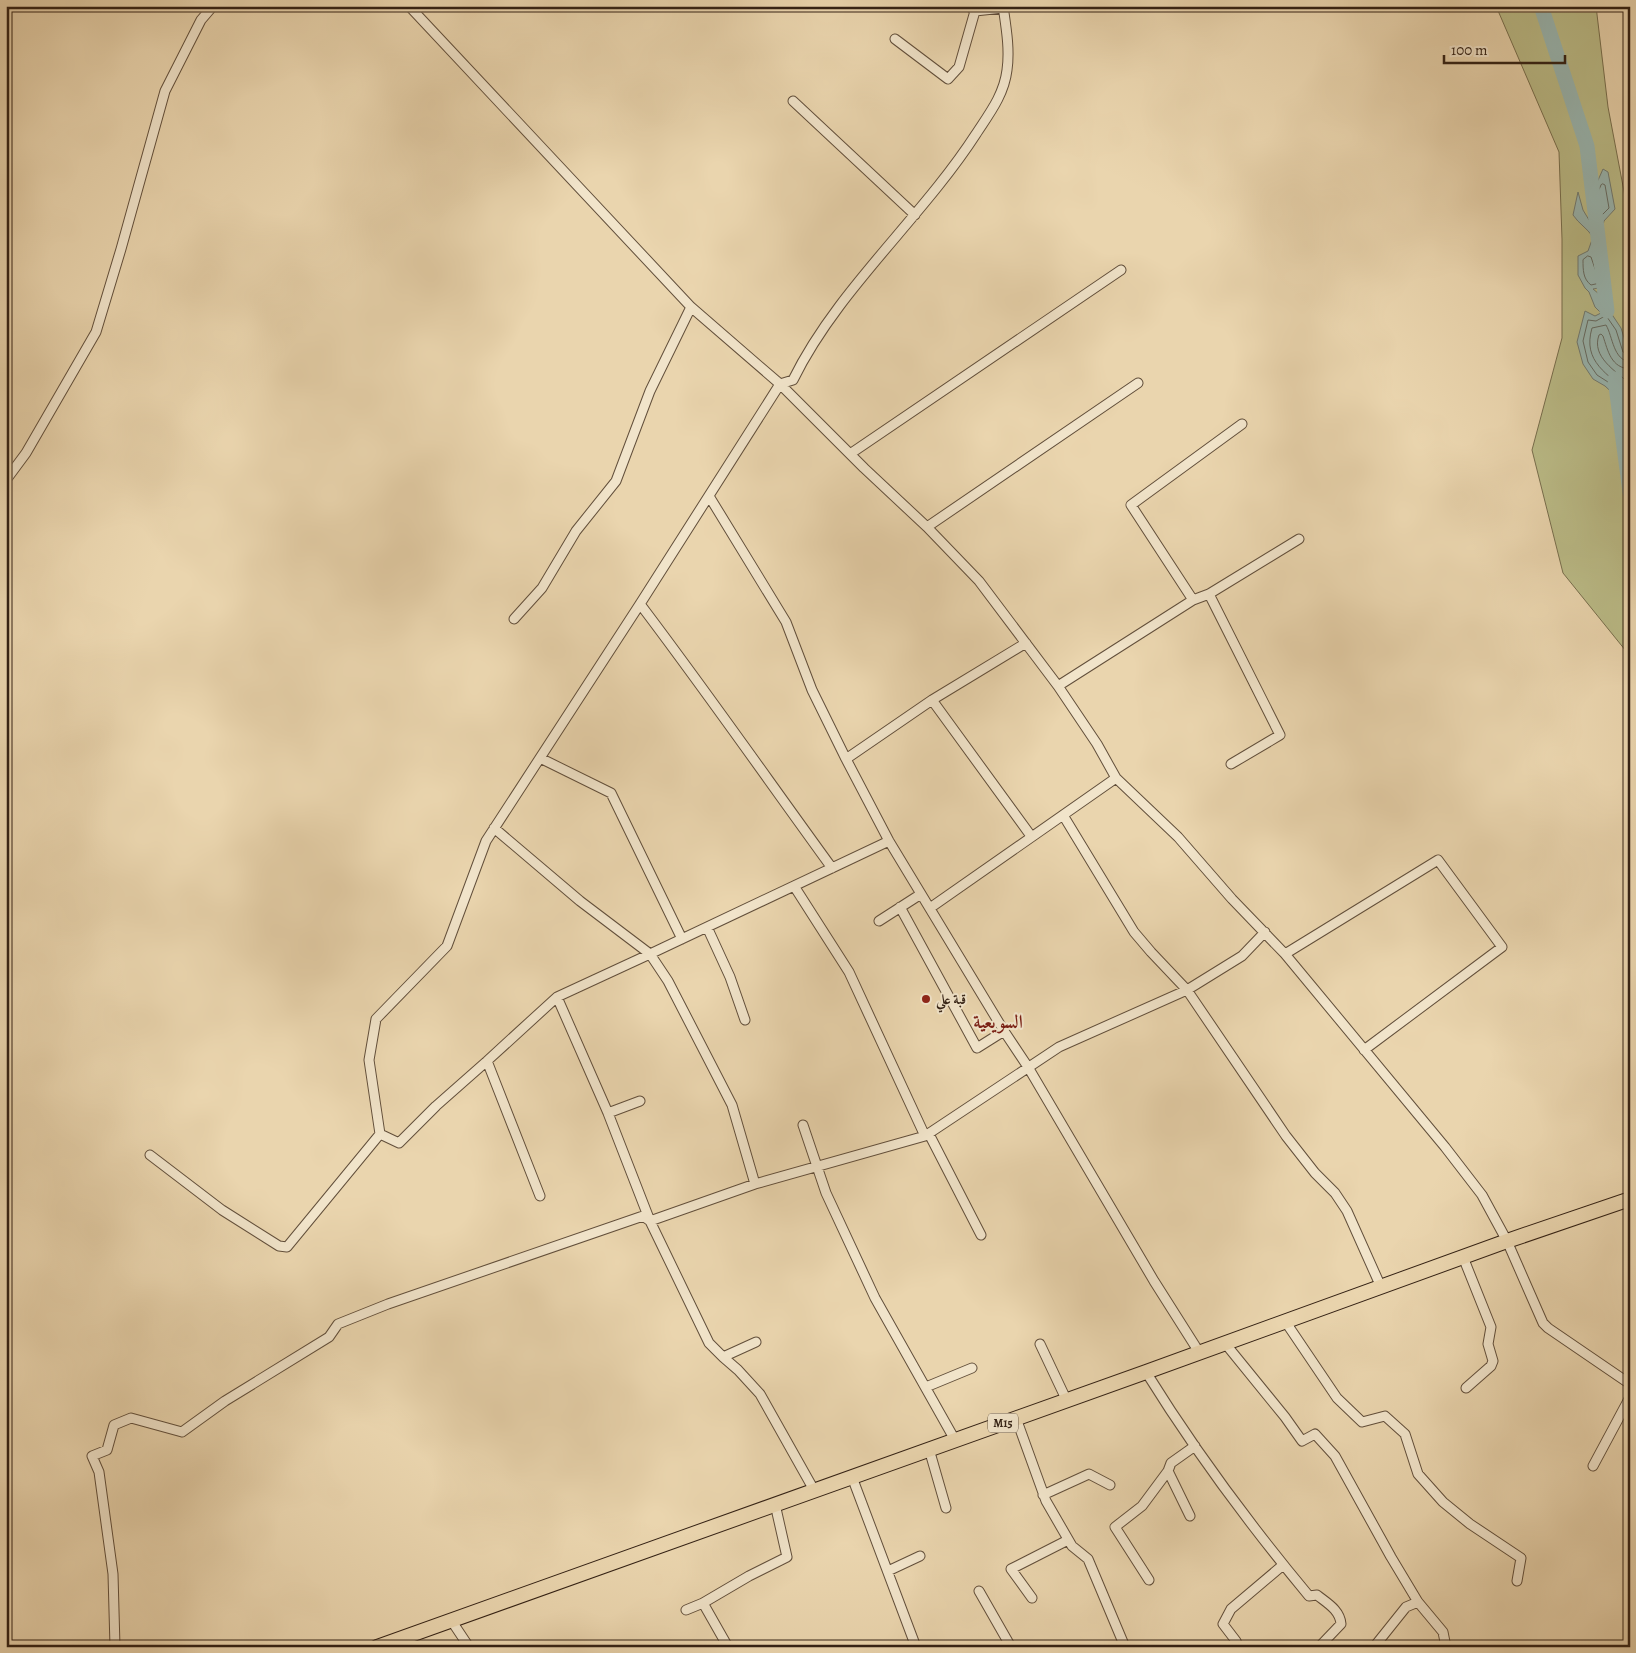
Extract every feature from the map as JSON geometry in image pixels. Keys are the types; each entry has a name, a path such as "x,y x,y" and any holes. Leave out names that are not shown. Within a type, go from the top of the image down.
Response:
{"highway":[{"name":"M15","path":"377,1647 929,1450 1066,1399 1146,1372 1507,1240 1630,1199"}],"street":[{"path":"6,480 26,453 96,332 165,91 202,20 213,6"},
{"path":"408,6 691,307 780,384 927,527 979,581 1058,686 1097,744 1116,778 1178,837 1232,899 1285,954 1445,1147 1482,1195 1507,1240 1543,1323 1630,1384"},
{"path":"150,1155 222,1210 279,1246 287,1247 380,1134 369,1060 376,1019 447,946 486,841 780,384 793,380 804,358 838,309 962,156 999,98 1007,71 1008,39 1003,7 972,9 959,67 948,79 895,38"},
{"path":"793,101 915,215"},
{"path":"850,454 1121,270"},
{"path":"514,619 542,588 576,531 616,481 650,391 691,307"},
{"path":"927,527 1138,383"},
{"path":"1193,600 1131,505 1242,424"},
{"path":"709,496 786,622 812,690 889,841 1004,1031 1028,1067 1154,1281 1199,1352"},
{"path":"1058,686 1193,600 1209,594 1299,539"},
{"path":"1209,594 1280,735 1231,764"},
{"path":"640,604 708,694 832,868"},
{"path":"846,759 932,700 1026,644"},
{"path":"932,700 1032,836"},
{"path":"540,758 612,793 682,940"},
{"path":"930,908 1116,778"},
{"path":"1064,815 1134,932 1187,990 1286,1136 1315,1173 1339,1199 1347,1211 1381,1287"},
{"path":"494,828 580,901 650,954 668,981 732,1105 755,1184"},
{"path":"380,1134 399,1143 436,1106 557,997 682,940 889,841"},
{"path":"1285,954 1438,860 1502,947 1364,1050"},
{"path":"794,886 849,972 927,1135 981,1236"},
{"path":"879,921 921,894"},
{"path":"900,907 977,1048 1004,1031"},
{"path":"707,928 730,977 745,1020"},
{"path":"650,1221 755,1184 927,1135 1059,1047 1187,990 1242,956 1265,932"},
{"path":"557,997 608,1113 650,1221 709,1343 760,1394 814,1490"},
{"path":"487,1061 540,1196"},
{"path":"608,1113 640,1101"},
{"path":"803,1125 826,1193 875,1298 955,1440"},
{"path":"116,1647 113,1574 98,1472 92,1456 107,1450 114,1425 131,1418 182,1432 225,1401 328,1337 338,1324 388,1304 643,1216 650,1221"},
{"path":"1463,1257 1491,1327 1488,1344 1493,1362 1466,1388"},
{"path":"1285,1321 1337,1398 1362,1422 1385,1416 1405,1434 1418,1474 1443,1502 1470,1524 1520,1558 1517,1581"},
{"path":"723,1358 756,1342"},
{"path":"1224,1342 1302,1441 1315,1434 1335,1456 1391,1558 1418,1602 1443,1632 1446,1647"},
{"path":"1040,1344 1066,1399"},
{"path":"926,1387 972,1368"},
{"path":"1146,1372 1173,1416 1214,1474 1283,1565 1309,1596 1317,1595 1338,1612 1341,1617 1341,1624 1319,1647"},
{"path":"1593,1466 1630,1397"},
{"path":"1016,1418 1043,1495 1072,1546 1088,1559 1124,1647"},
{"path":"1149,1580 1115,1527 1142,1506 1168,1471 1171,1463 1195,1446"},
{"path":"929,1450 946,1508"},
{"path":"1168,1471 1190,1516"},
{"path":"1043,1495 1089,1474 1110,1485"},
{"path":"852,1477 916,1647"},
{"path":"686,1610 703,1603 749,1576 787,1557 775,1504"},
{"path":"1032,1598 1011,1570 1068,1540"},
{"path":"888,1571 920,1556"},
{"path":"1230,1647 1236,1642 1223,1624 1231,1609 1283,1565"},
{"path":"979,1591 1011,1647"},
{"path":"1374,1647 1406,1608 1418,1602"},
{"path":"703,1603 728,1647"},
{"path":"451,1620 469,1647"}],"green space":[{"path":"1496,6 1596,6 1608,107 1630,223 1630,656 1563,573 1532,450 1562,338 1562,239 1559,152"}],"water":[{"path":"1603,169 1608,172 1615,209 1604,221 1596,256 1599,267 1606,276 1605,287 1593,289 1599,294 1605,292 1609,310 1621,328 1630,357 1630,409 1605,386 1593,379 1583,364 1577,342 1585,311 1595,316 1601,313 1595,307 1589,292 1578,275 1578,256 1588,251 1593,237 1573,215 1578,192 1583,210 1589,220 1593,217 1595,205 1591,201 1591,196"}],"waterway":[{"path":"1541,6 1587,146 1607,311"},
{"path":"1615,379 1630,492"}],"place":[{"name":"قبة علي","path":"926,999"}],"district":[{"name":"السويعية","path":"998,1021"}]}
